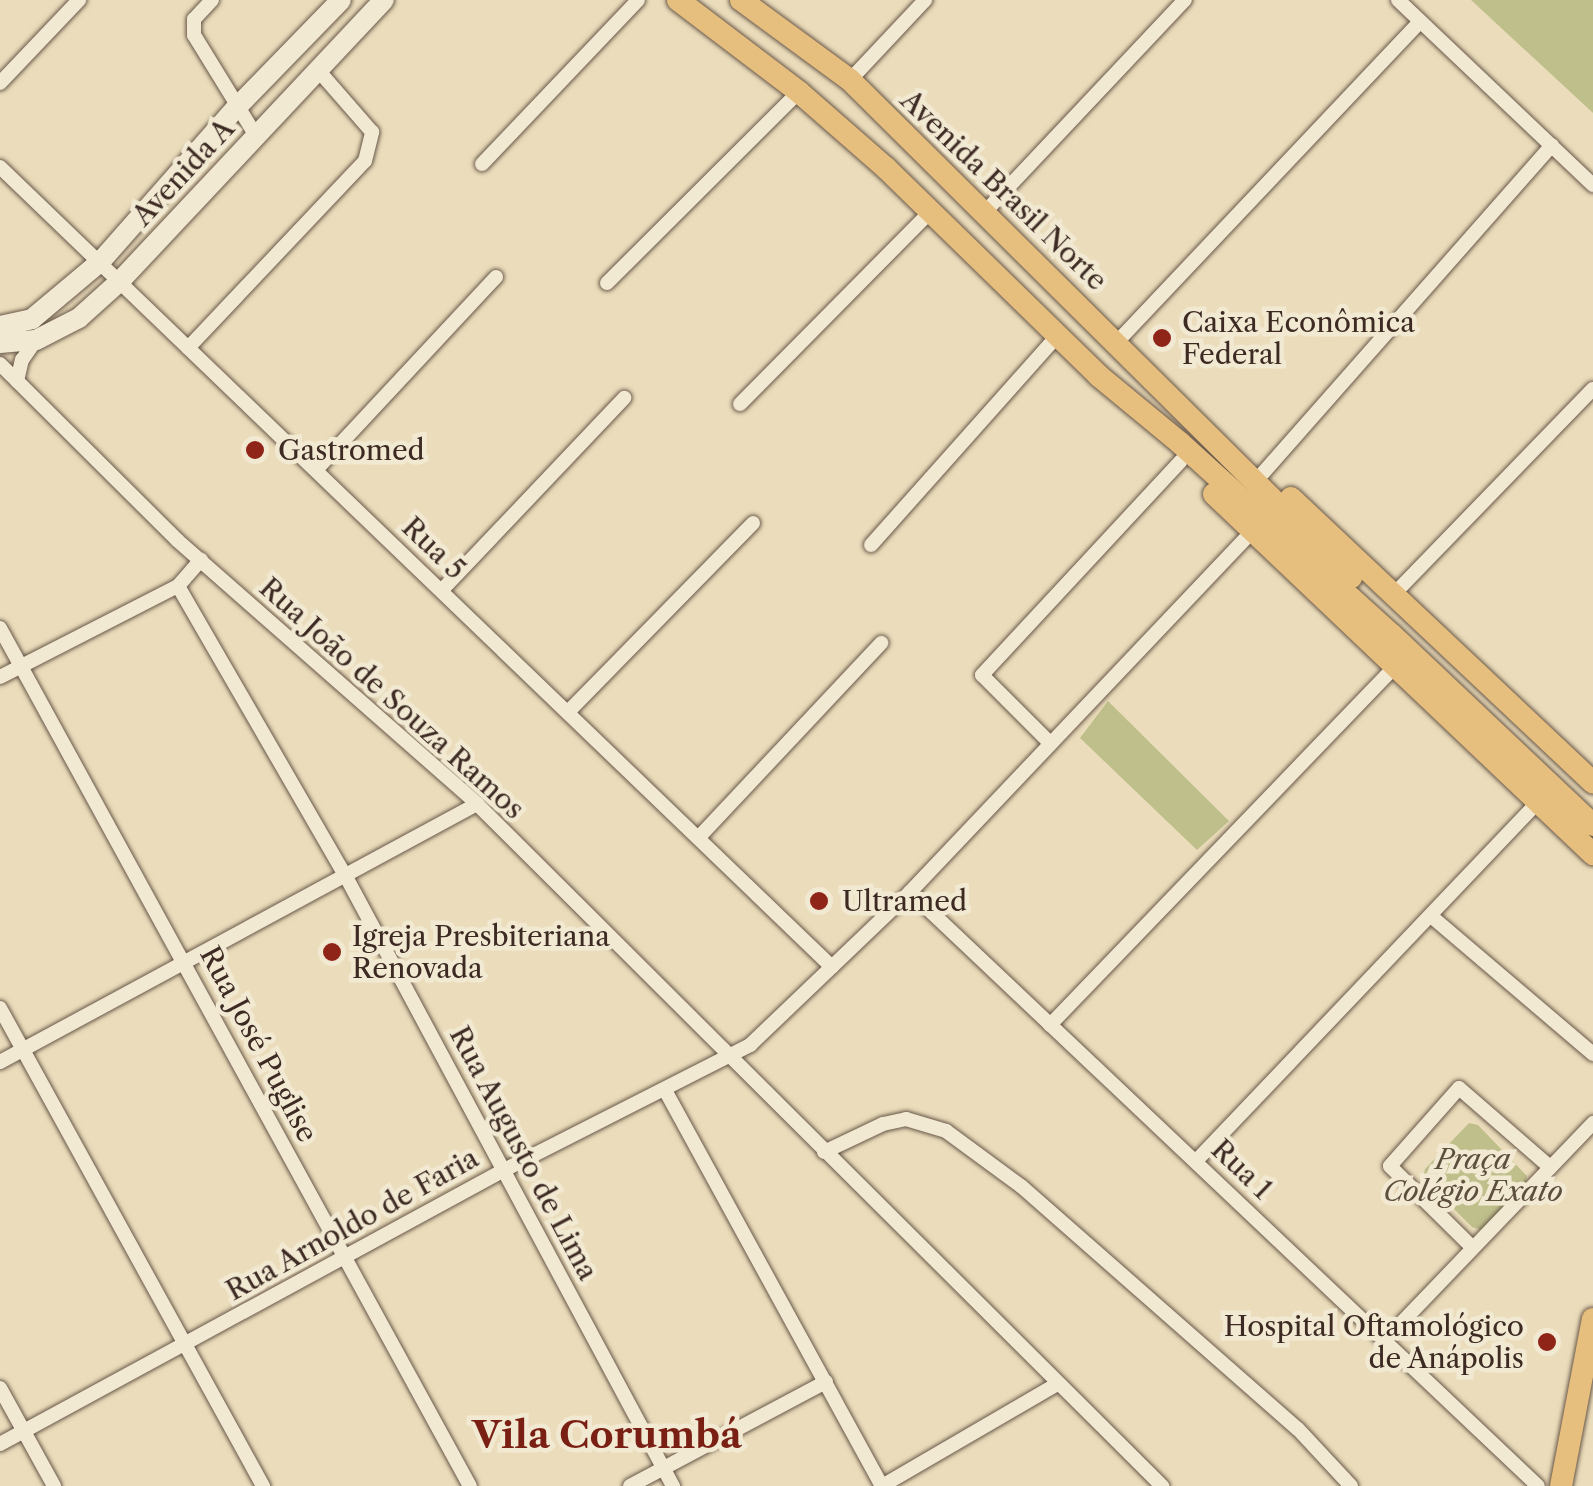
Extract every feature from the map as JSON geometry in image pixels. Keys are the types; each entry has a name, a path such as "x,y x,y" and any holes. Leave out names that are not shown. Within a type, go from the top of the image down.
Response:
{"main road":[{"path":"678,0 799,92 887,169 929,214 1058,335 1391,634 1593,825"},
{"name":"Avenida Brasil Norte","path":"741,0 850,80 1379,605 1593,806"},
{"path":"1142,412 1181,461 1252,531 1593,854"},
{"name":"Avenida Brasil Norte","path":"1213,437 1263,473 1396,592 1460,660 1593,782"},
{"path":"1561,1486 1589,1367 1593,1318"}],"street":[{"path":"0,83 79,0"},
{"path":"212,0 194,19 194,35 256,134"},
{"name":"Avenida A","path":"0,326 32,320 101,262 238,107 341,0"},
{"name":"Avenida A","path":"0,344 36,340 78,318 119,282 384,0"},
{"path":"482,164 638,0"},
{"path":"850,80 925,0"},
{"path":"984,212 1185,0"},
{"path":"1398,0 1593,185"},
{"path":"1117,342 1420,22"},
{"path":"188,348 364,161 372,132 318,70"},
{"path":"607,283 799,92"},
{"path":"1263,473 1552,145"},
{"name":"Rua 5","path":"0,168 700,836 832,968"},
{"path":"740,404 929,214"},
{"path":"316,470 496,277"},
{"path":"871,545 1058,335"},
{"path":"18,380 22,360 36,340"},
{"name":"Rua João de Souza Ramos","path":"0,364 201,560 478,804 1162,1486"},
{"path":"1396,592 1593,389"},
{"path":"442,590 624,398"},
{"path":"1050,742 982,675 1181,461"},
{"path":"569,711 753,523"},
{"name":"Rua Arnoldo de Faria","path":"0,1444 506,1169 750,1044 910,892 1252,531"},
{"path":"0,677 178,586 201,560"},
{"name":"Rua Augusto de Lima","path":"178,586 344,873 673,1486"},
{"name":"Rua José Puglise","path":"0,628 470,1486"},
{"path":"700,836 882,643"},
{"path":"1050,1025 1394,667"},
{"path":"0,1062 478,804"},
{"path":"1197,1160 1536,804"},
{"name":"Rua 1","path":"910,892 1538,1486"},
{"path":"1432,916 1593,1054"},
{"path":"0,1008 182,1346 263,1486"},
{"path":"1472,1247 1390,1166 1459,1088 1550,1167"},
{"path":"665,1090 882,1486 1057,1384"},
{"path":"824,1152 883,1124 906,1119 946,1131 1021,1186 1226,1365 1298,1429 1351,1486"},
{"path":"1385,1340 1593,1123"},
{"path":"630,1486 826,1382"},
{"path":"0,1388 54,1486"}],"green space":[{"path":"1471,0 1593,0 1593,113"},
{"path":"1108,701 1229,821 1197,850 1080,738"},
{"name":"Praça Colégio Exato","path":"1469,1123 1478,1125 1527,1176 1525,1186 1481,1230 1472,1227 1423,1178 1425,1169"}],"place":[{"name":"Caixa Econômica Federal","path":"1162,338"},
{"name":"Gastromed","path":"255,450"},
{"name":"Ultramed","path":"819,901"},
{"name":"Igreja Presbiteriana Renovada","path":"332,952"},
{"name":"Hospital Oftamológico de Anápolis","path":"1547,1342"}],"district":[{"name":"Vila Corumbá","path":"607,1435"}]}
